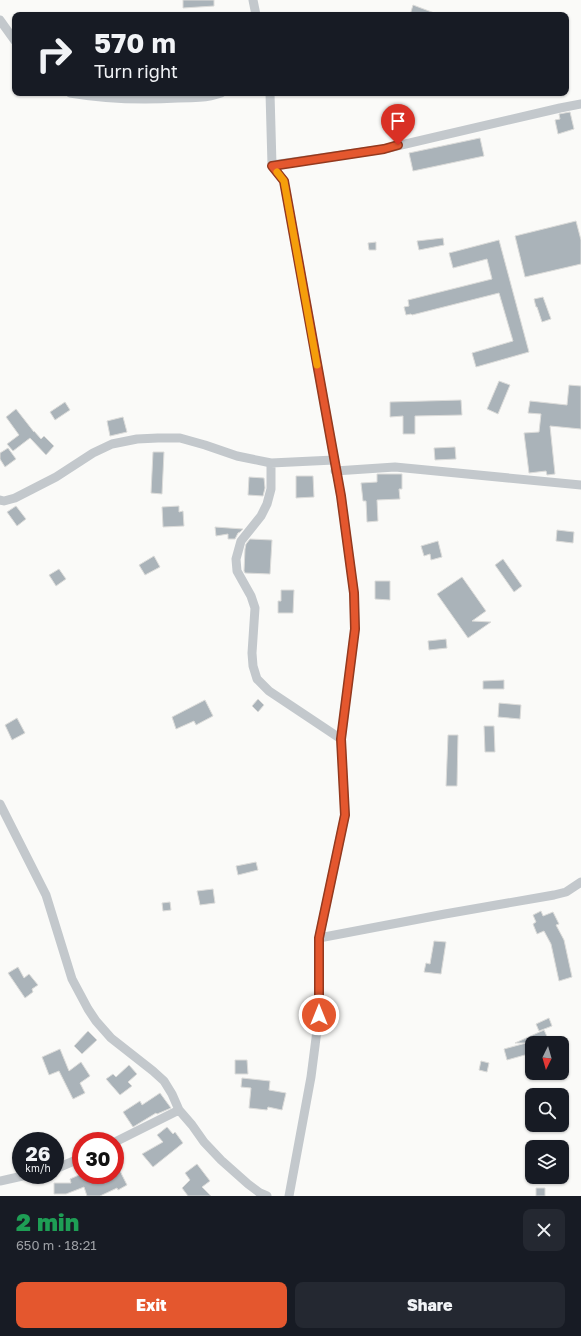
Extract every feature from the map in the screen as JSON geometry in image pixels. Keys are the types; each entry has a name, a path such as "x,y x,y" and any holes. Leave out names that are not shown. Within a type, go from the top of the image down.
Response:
{"street":[{"path":"253,0 255,12"},
{"path":"0,20 12,37"},
{"path":"84,96 156,99 192,98 204,96"},
{"path":"270,96 272,166 284,181 335,471 341,496 354,593 355,629 341,739 345,815 319,938 319,1015 311,1077 289,1196"},
{"path":"272,166 384,149 581,104"},
{"path":"0,500 4,501 15,498 56,477 93,453 112,444 137,439 180,438 237,456 271,463 334,460"},
{"path":"271,463 271,489 267,504 261,516 241,541 236,559 237,571 251,596 255,608 252,652 253,666 257,679 269,692 341,739"},
{"path":"335,471 395,467 581,485"},
{"path":"0,804 46,895 72,979 96,1021 111,1038 164,1081 179,1110 204,1142 221,1160 248,1184 260,1193 267,1196"},
{"path":"319,938 554,895 566,892 581,882"},
{"path":"124,1138 179,1110"},
{"path":"0,1181 12,1178"}],"building":[{"path":"183,0 214,0 214,6 183,8"},
{"path":"413,5 432,12 411,12"},
{"path":"570,112 574,129 558,134 555,120 560,119 559,114"},
{"path":"480,138 484,156 413,171 409,153"},
{"path":"576,221 581,240 581,264 525,277 515,236"},
{"path":"443,238 444,245 419,250 417,241"},
{"path":"499,240 529,352 476,367 472,353 513,341 499,293 412,315 406,315 404,307 409,306 408,300 492,279 487,259 453,268 449,253"},
{"path":"376,242 376,250 369,250 368,243"},
{"path":"543,297 551,319 542,322 534,299"},
{"path":"499,381 510,385 498,414 487,409"},
{"path":"569,385 581,386 581,429 550,426 555,474 547,475 546,471 529,473 524,433 539,432 541,414 528,413 530,401 567,405"},
{"path":"461,400 462,415 415,416 415,434 403,434 403,416 390,417 390,402"},
{"path":"65,402 70,410 55,420 50,412"},
{"path":"16,409 41,439 44,436 54,446 46,455 30,438 13,451 7,444 19,435 6,417"},
{"path":"123,417 127,432 110,436 107,421"},
{"path":"455,447 456,459 435,460 434,448"},
{"path":"8,448 16,459 5,467 0,459 0,453"},
{"path":"153,452 164,452 162,494 151,493"},
{"path":"377,474 402,474 402,489 399,489 400,499 377,500 378,521 367,522 366,501 363,501 361,483 377,482"},
{"path":"296,476 313,476 314,497 296,498"},
{"path":"249,477 264,478 265,488 263,496 248,495"},
{"path":"16,506 26,519 17,526 7,512"},
{"path":"179,506 179,512 183,511 184,526 163,527 162,507"},
{"path":"215,527 243,529 238,533 235,539 228,539 228,534 216,536"},
{"path":"557,530 574,532 573,543 556,541"},
{"path":"250,539 272,540 270,574 245,573 245,549 246,544"},
{"path":"438,541 442,557 431,560 430,554 424,556 421,546"},
{"path":"154,556 160,567 145,575 139,565"},
{"path":"503,559 522,586 514,592 495,565"},
{"path":"59,569 66,579 56,586 49,575"},
{"path":"462,577 486,611 472,621 491,622 468,638 437,594"},
{"path":"375,581 390,581 390,600 375,599"},
{"path":"281,590 294,590 293,613 278,613 278,601 281,601"},
{"path":"446,639 447,648 429,650 428,641"},
{"path":"504,680 504,689 483,689 483,681"},
{"path":"258,699 264,705 258,712 252,706"},
{"path":"205,700 213,716 196,725 194,721 176,729 172,717"},
{"path":"499,703 521,705 520,719 498,717"},
{"path":"17,718 25,733 12,740 5,725"},
{"path":"484,726 494,726 495,752 485,752"},
{"path":"448,735 458,735 457,786 446,786"},
{"path":"256,862 258,870 238,875 236,866"},
{"path":"213,889 215,903 200,905 197,891"},
{"path":"170,902 171,910 163,911 162,903"},
{"path":"541,911 543,916 553,912 559,924 556,925 564,940 572,977 559,981 551,944 544,931 537,934 533,924 536,922 533,915"},
{"path":"434,941 446,942 441,974 424,972 426,963 430,964"},
{"path":"18,967 24,978 29,974 38,985 32,989 33,992 25,998 8,973"},
{"path":"549,1018 552,1026 539,1031 536,1024"},
{"path":"544,1030 547,1036 531,1036"},
{"path":"88,1031 97,1040 82,1054 74,1046"},
{"path":"525,1039 525,1043 515,1043"},
{"path":"525,1043 525,1055 507,1060 504,1049"},
{"path":"60,1049 69,1071 81,1062 90,1076 80,1083 85,1093 73,1099 59,1071 49,1075 42,1057"},
{"path":"235,1060 247,1060 248,1074 235,1074"},
{"path":"481,1061 489,1063 487,1072 479,1070"},
{"path":"129,1065 137,1074 128,1082 132,1086 120,1095 106,1079 113,1074 116,1077"},
{"path":"242,1078 270,1081 269,1090 286,1093 282,1110 268,1107 267,1110 249,1108 251,1088 241,1087"},
{"path":"160,1093 171,1108 157,1114 156,1113 133,1127 123,1112 140,1101 142,1105"},
{"path":"167,1127 173,1134 175,1132 183,1143 153,1167 142,1154 163,1142 157,1135"},
{"path":"197,1164 210,1181 202,1187 211,1196 188,1196 182,1188 190,1180 185,1173"},
{"path":"72,1178 72,1184 124,1184 124,1179 127,1185 118,1190 117,1188 100,1196 87,1196 84,1187 66,1194 54,1194 54,1184 71,1183 70,1179"},
{"path":"536,1188 545,1188 545,1196 536,1196"}],"slow traffic":[{"path":"277,172 284,181 317,365"}],"route":[{"path":"319,1015 319,938 345,815 341,739 355,629 354,593 341,496 335,471 284,181 272,166 384,149 398,145"}]}
